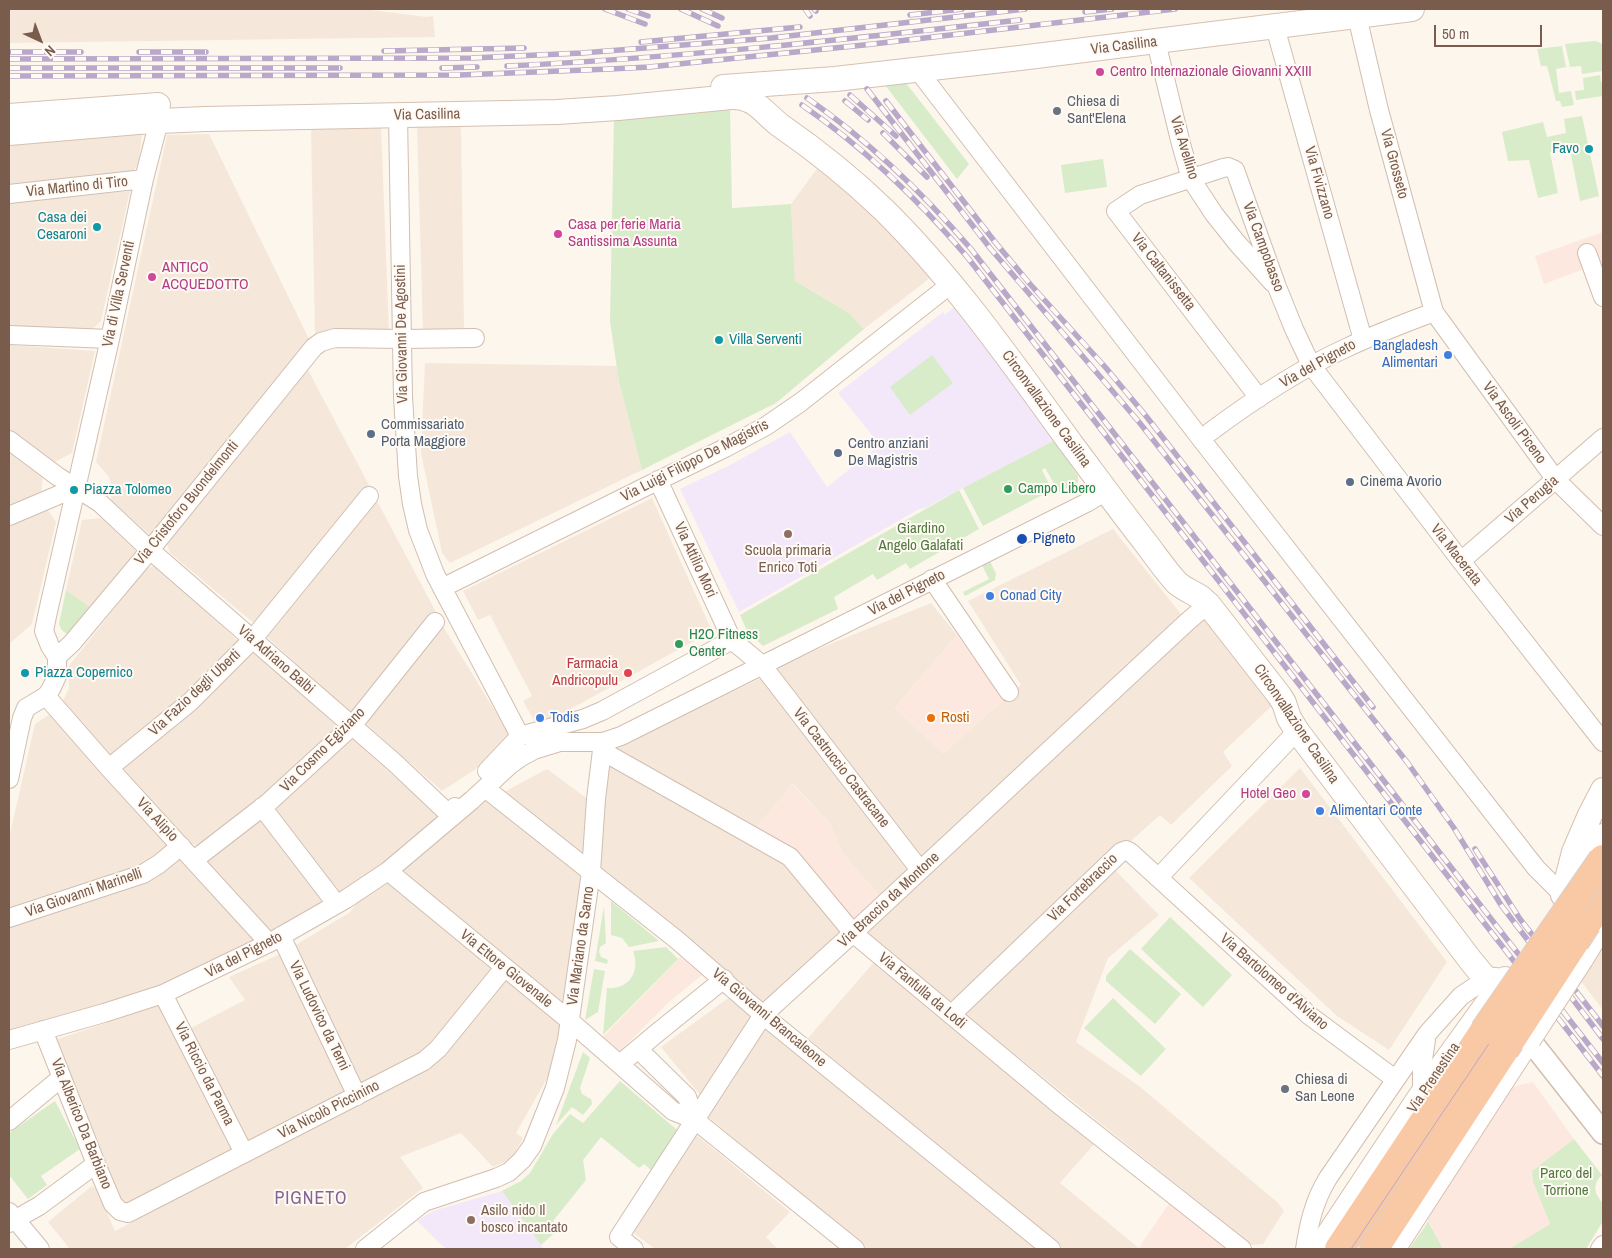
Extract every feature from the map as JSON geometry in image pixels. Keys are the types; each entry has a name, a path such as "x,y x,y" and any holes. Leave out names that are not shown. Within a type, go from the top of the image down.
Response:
{"highway":[{"path":"1339,1249 1602,850"},
{"path":"1374,1249 1603,899"}],"main road":[{"name":"Via Casilina","path":"9,116 159,105 576,100 648,95 916,70 1156,42 1412,9"},
{"name":"Via Casilina","path":"9,133 205,119 557,112 736,96 747,98 760,107"},
{"name":"Circonvallazione Casilina","path":"760,107 772,120 822,157 869,196 901,227 951,284 1179,585 1208,604 1282,698 1289,718 1297,731 1465,952 1500,977"},
{"path":"1557,902 1574,852 1603,790"},
{"path":"1590,815 1602,850"},
{"name":"Via Prenestina","path":"1319,1249 1500,977 1557,902 1602,850"},
{"path":"1393,1249 1603,923"}],"street":[{"name":"Via Grosseto","path":"1357,16 1379,110 1434,312"},
{"name":"Via Fivizzano","path":"1275,27 1363,340"},
{"name":"Via Avellino","path":"1156,42 1180,144 1191,179 1214,214 1237,243 1277,287"},
{"path":"916,70 927,81 1004,184 1530,860 1557,902 1574,890 1582,889 1596,893 1603,899"},
{"name":"Via Casilina","path":"760,107 767,98 778,92 835,79"},
{"name":"Via Giovanni De Agostini","path":"398,116 403,397 408,476 412,504 418,530 428,558 520,736"},
{"name":"Via di Villa Serventi","path":"76,488 144,180 159,121"},
{"name":"Via Campobasso","path":"1191,179 1223,168 1228,167 1235,170 1277,287 1312,365"},
{"name":"Via Caltanissetta","path":"1191,179 1140,196 1116,211 1259,398"},
{"name":"Via Martino di Tiro","path":"9,194 144,180"},
{"path":"1587,253 1603,297"},
{"name":"Via Luigi Filippo De Magistris","path":"442,588 738,442 780,417 951,284"},
{"name":"Via del Pigneto","path":"1210,432 1259,398 1312,365 1363,340 1434,312"},
{"name":"Via Ascoli Piceno","path":"1434,312 1556,480 1603,526"},
{"path":"9,335 110,339"},
{"name":"Via Cristoforo Buondelmonti","path":"57,657 150,550 314,347 321,342 335,338 402,339"},
{"path":"402,339 475,338"},
{"name":"Via Macerata","path":"1312,365 1461,561 1603,742"},
{"name":"Via Perugia","path":"1461,561 1603,438"},
{"path":"9,440 76,488"},
{"name":"Via Attilio Mori","path":"658,480 732,640"},
{"path":"9,516 76,488"},
{"path":"9,779 22,718 26,708 46,696 57,676 57,657 44,631 76,488"},
{"name":"Via Adriano Balbi","path":"76,488 100,503 150,550 452,816"},
{"name":"Via del Pigneto","path":"9,1040 163,994 275,940 346,899 388,871 513,762 534,750 560,742 603,742 621,736 1089,502 1106,491"},
{"name":"Via Fazio degli Uberti","path":"109,768 190,702 252,640 369,496"},
{"path":"932,579 1009,692"},
{"name":"Via Braccio da Montone","path":"634,1249 619,1237 763,1015 1208,604"},
{"name":"Via Cosmo Egiziano","path":"194,860 262,807 352,726 435,622"},
{"path":"520,736 575,721 602,711 732,640 762,665"},
{"name":"Via Castruccio Castracane","path":"762,665 920,870"},
{"name":"Via Alipio","path":"46,696 194,860 275,940"},
{"path":"1158,878 1297,731"},
{"name":"Via del Pigneto","path":"452,816 455,806 520,736"},
{"name":"Via Mariano da Sarno","path":"365,1249 424,1202 505,1174 522,1160 532,1146 555,1088 567,1040 591,872 596,799 603,742"},
{"name":"Via Fanfulla da Lodi","path":"603,742 606,751 611,756 790,857 853,933 1062,1107 1242,1249"},
{"name":"Via Giovanni Brancaleone","path":"485,788 677,940 763,1015 1051,1249"},
{"path":"262,807 331,897"},
{"name":"Via Giovanni Marinelli","path":"9,918 143,874 181,846"},
{"name":"Via Fortebraccio","path":"951,1015 1121,852 1125,850 1130,852 1158,878"},
{"name":"Via Ettore Giovenale","path":"388,871 570,1021 673,1111 695,1120 855,1249"},
{"name":"Via Bartolomeo d'Alviano","path":"1158,878 1310,1016 1395,1079"},
{"name":"Via Ludovico da Terni","path":"275,940 358,1096"},
{"name":"Via Nicolò Piccinino","path":"124,1213 134,1211 431,1057 504,968"},
{"name":"Via Prenestina","path":"1305,1249 1311,1216 1319,1193 1427,1034 1461,996 1500,977"},
{"path":"620,1064 724,980"},
{"name":"Via Riccio da Parma","path":"163,994 244,1154"},
{"name":"Via Alberico Da Barbiano","path":"43,1030 114,1206 124,1213"},
{"path":"1422,1094 1422,1059 1427,1034"},
{"path":"1529,1039 1603,1133"},
{"path":"638,1049 687,1097 695,1120"},
{"path":"9,1121 61,1078"},
{"path":"40,1249 11,1219 46,1202 96,1164"},
{"path":"1600,1249 1603,1245"}],"shaded area":[{"path":"9,9 363,9 427,17 433,16 435,37 9,43"},
{"path":"381,125 389,333 315,336 311,127"},
{"path":"417,126 461,126 464,328 423,330"},
{"path":"142,133 139,161 132,175 9,190 9,144"},
{"path":"209,134 310,341 153,538 111,500 112,489 109,477 96,462 167,135"},
{"path":"819,166 890,226 934,275 864,329 849,313 795,281 791,204"},
{"path":"130,191 101,321 91,330 9,326 9,202"},
{"path":"1603,232 1603,262 1544,284 1535,256"},
{"path":"954,307 1057,439 925,508 919,509 739,612 680,489 730,465 790,432 827,487 880,445 838,393 943,312 945,315"},
{"path":"9,345 95,351 72,453 53,463 9,431"},
{"path":"425,363 617,366 619,382 642,470 450,563 442,553 421,453"},
{"path":"308,370 370,487 256,625 170,553 167,544"},
{"path":"9,450 43,476 41,492 9,507"},
{"path":"652,498 712,631 538,727 523,701 532,696 490,615 478,620 463,591"},
{"path":"377,501 437,614 353,715 267,637"},
{"path":"47,509 56,522 32,624 9,644 9,526"},
{"path":"101,518 139,554 94,610 66,590 82,520"},
{"path":"1113,529 1181,614 921,861 774,667 931,603 957,635 895,708 943,753 1021,685 968,601"},
{"path":"156,565 241,644 118,756 110,756 63,701 69,688 68,667 146,569"},
{"path":"1205,614 1277,701 1223,752 1232,766 1171,825 1160,815 949,1003 864,933"},
{"path":"441,623 509,736 496,756 442,791 365,723"},
{"path":"957,635 1004,700 943,753 895,708"},
{"path":"252,650 338,727 337,733 205,846 187,844 122,768"},
{"path":"761,678 913,870 880,897 843,854 829,822 793,784 757,827 614,747"},
{"path":"50,714 166,843 166,851 140,869 59,891 9,908 9,838 35,724"},
{"path":"349,736 442,819 386,865 340,896 270,810"},
{"path":"607,761 786,861 847,931 762,1005 599,867"},
{"path":"1300,768 1447,962 1389,1050 1337,1016 1189,878"},
{"path":"547,769 589,800 586,856 504,792"},
{"path":"792,784 829,822 843,854 880,897 854,919 793,850 757,827"},
{"path":"487,798 583,877 565,1004 400,872"},
{"path":"262,815 330,901 272,934 202,857"},
{"path":"178,855 258,940 151,994 9,1032 9,924"},
{"path":"1115,870 1159,915 1108,958 1076,1042 1139,1086 1277,1202 1284,1211 1263,1244 1252,1245 962,1012"},
{"path":"389,883 497,968 425,1054 362,1085 294,946 349,913 358,902"},
{"path":"1603,935 1603,1010 1577,976"},
{"path":"280,954 350,1093 248,1144 189,1029 245,1000 229,977"},
{"path":"680,957 702,975 669,1002 620,1051 603,1037"},
{"path":"875,961 1095,1143 1060,1183 1140,1249 1063,1249 808,1038"},
{"path":"505,976 561,1021 549,1075 516,1133 523,1138 515,1153 508,1160 493,1167 461,1133 400,1157 423,1188 345,1249 70,1249 48,1222 92,1186 97,1189 115,1231 436,1063"},
{"path":"731,996 753,1015 700,1095 661,1047"},
{"path":"160,1005 235,1148 125,1208 55,1040"},
{"path":"766,1023 1042,1249 867,1249 706,1115"},
{"path":"1533,1082 1574,1139 1532,1171 1533,1182 1550,1224 1509,1249 1443,1249 1426,1216 1512,1087"},
{"path":"694,1133 790,1212 766,1237 778,1249 655,1249 631,1231"},
{"name":"Asilo nido Il bosco incantato","path":"502,1191 544,1249 446,1249 417,1221 433,1211"},
{"path":"1170,1202 1234,1249 1138,1249"}],"green space":[{"path":"1594,41 1603,45 1603,71 1582,74 1581,66 1570,67 1565,44"},
{"path":"1562,46 1566,67 1556,69 1559,93 1571,91 1574,105 1562,107 1560,101 1556,101 1547,66 1541,66 1537,49"},
{"path":"1600,75 1601,82 1603,82 1603,96 1576,100 1575,91 1584,90 1583,78"},
{"path":"906,83 969,164 957,179 885,85"},
{"path":"730,106 732,208 791,204 795,281 849,313 864,329 776,403 642,470 619,382 610,321 614,117"},
{"path":"1582,116 1599,196 1580,201 1570,150 1550,152 1558,193 1538,198 1529,160 1508,161 1502,132 1543,122 1547,137 1566,133 1564,119"},
{"path":"1103,159 1107,187 1065,193 1061,165"},
{"path":"932,355 953,383 910,415 890,387"},
{"name":"Campo Libero","path":"1057,439 1067,454 1065,457 1078,476 1078,482 1059,492 1045,468 1042,470 1052,490 983,526 963,488"},
{"name":"Giardino Angelo Galafati","path":"959,490 979,529 910,569 906,563 877,580 873,574 834,597 838,609 763,646 747,631 740,615"},
{"path":"990,561 996,574 995,580 965,596 963,592 989,579 982,565"},
{"path":"66,590 94,610 72,634 64,632 59,624"},
{"path":"611,901 659,941 629,947 622,938 611,935"},
{"path":"604,906 606,943 600,947 599,952 601,957 608,960 607,964 595,961"},
{"path":"1170,917 1232,975 1203,1007 1141,949"},
{"path":"666,947 678,959 603,1035 607,988 621,986 631,978 635,966 633,951"},
{"path":"1130,949 1181,994 1155,1024 1106,981 1106,976"},
{"path":"594,969 605,971 598,1012 585,1020"},
{"path":"1113,998 1166,1049 1141,1076 1084,1028"},
{"path":"583,1052 590,1058 580,1088 582,1094 591,1099 592,1104 583,1115 572,1107 556,1125"},
{"path":"620,1081 677,1130 652,1171 644,1164 639,1168 601,1137 583,1160 586,1180 553,1221 560,1228 541,1245 502,1191 521,1181 530,1173 553,1134 570,1114 583,1123"},
{"path":"55,1101 80,1149 41,1176 47,1185 28,1199 9,1175 9,1133"},
{"name":"Parco del Torrione","path":"1574,1139 1602,1175 1595,1189 1603,1203 1603,1221 1586,1249 1509,1249 1550,1224 1533,1182 1532,1171"},
{"path":"1428,1221 1443,1249 1409,1249 1426,1225"}],"tram line":[{"path":"1351,1249 1603,874"}],"railway":[{"path":"605,9 645,24"},
{"path":"628,9 648,16"},
{"path":"681,9 718,26"},
{"path":"702,9 722,18"},
{"path":"805,9 810,16"},
{"path":"910,15 962,9"},
{"path":"9,59 472,58 582,53 771,38 1025,9"},
{"path":"1085,12 1112,9"},
{"path":"9,76 460,75 649,67 864,45 1175,9"},
{"path":"507,66 700,53 1020,20"},
{"path":"641,42 800,27"},
{"path":"384,51 524,48"},
{"path":"11,52 81,52"},
{"path":"139,52 206,52"},
{"path":"442,68 477,67"},
{"path":"9,68 340,68"},
{"path":"867,89 990,248 1139,422 1407,762 1454,828 1501,905 1603,1039"},
{"path":"850,95 896,136"},
{"path":"807,98 830,114 894,168 971,249 1603,1063"},
{"path":"845,101 868,120"},
{"path":"886,101 995,242 1146,416 1373,707"},
{"path":"802,105 848,139 890,176 930,215 968,258 1603,1076"},
{"path":"883,133 927,177"},
{"path":"1475,849 1520,919 1603,1026"}],"place":[{"name":"Centro Internazionale Giovanni XXIII","path":"1100,72"},
{"name":"Chiesa di Sant'Elena","path":"1057,111"},
{"name":"Favo","path":"1589,149"},
{"name":"Casa dei Cesaroni","path":"97,227"},
{"name":"Casa per ferie Maria Santissima Assunta","path":"558,234"},
{"name":"ANTICO ACQUEDOTTO","path":"152,277"},
{"name":"Villa Serventi","path":"719,340"},
{"name":"Bangladesh Alimentari","path":"1448,355"},
{"name":"Commissariato Porta Maggiore","path":"371,434"},
{"name":"Centro anziani De Magistris","path":"838,453"},
{"name":"Cinema Avorio","path":"1350,482"},
{"name":"Campo Libero","path":"1008,489"},
{"name":"Piazza Tolomeo","path":"74,490"},
{"name":"Scuola primaria Enrico Toti","path":"788,534"},
{"name":"Pigneto","path":"1022,539"},
{"name":"Conad City","path":"990,596"},
{"name":"H2O Fitness Center","path":"679,644"},
{"name":"Piazza Copernico","path":"25,673"},
{"name":"Farmacia Andricopulu","path":"628,673"},
{"name":"Todis","path":"540,718"},
{"name":"Rosti","path":"931,718"},
{"name":"Hotel Geo","path":"1306,794"},
{"name":"Alimentari Conte","path":"1320,811"},
{"name":"Chiesa di San Leone","path":"1285,1089"},
{"name":"Asilo nido Il bosco incantato","path":"471,1220"}],"district":[{"name":"PIGNETO","path":"311,1199"}]}
